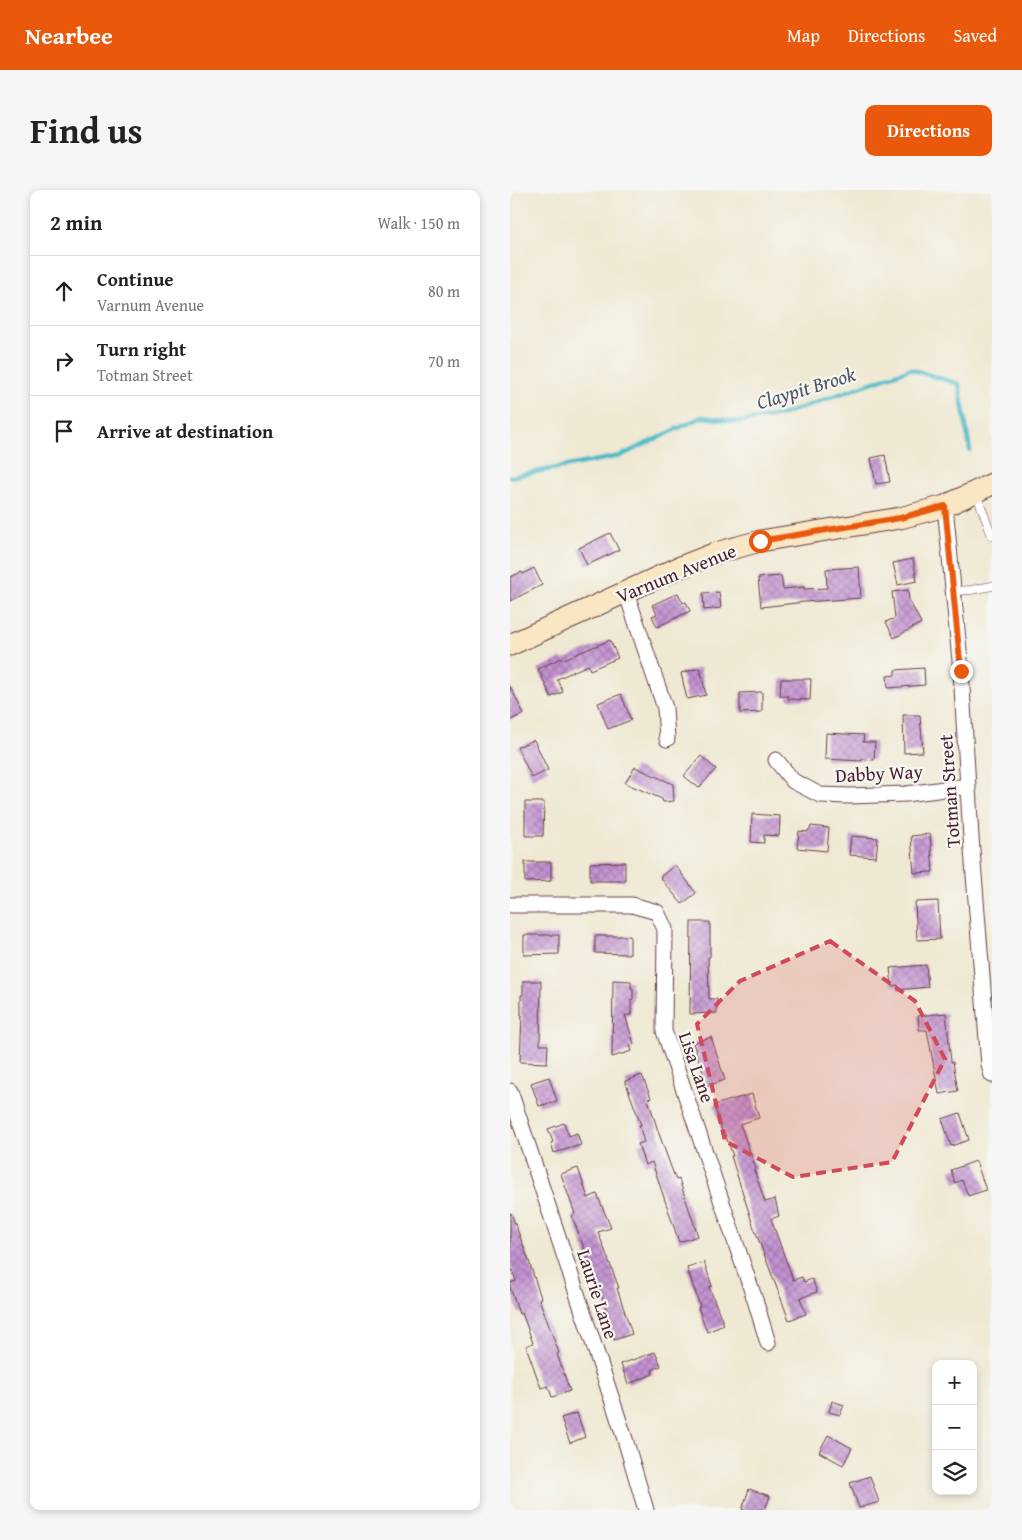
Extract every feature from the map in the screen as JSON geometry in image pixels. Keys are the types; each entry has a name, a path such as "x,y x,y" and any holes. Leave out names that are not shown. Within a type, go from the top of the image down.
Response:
{"main road":[{"name":"Varnum Avenue","path":"510,644 716,553 760,541 900,518 945,506 984,488"}],"street":[{"name":"Totman Street","path":"945,506 961,671 983,998 989,1065 992,1075"},
{"path":"626,592 665,708 667,739"},
{"name":"Dabby Way","path":"776,760 793,781 820,795 906,794 968,786"},
{"name":"Lisa Lane","path":"510,904 632,905 657,912 665,929 664,1031 755,1300 768,1344"},
{"name":"Laurie Lane","path":"510,1091 625,1439 646,1510"}],"lane":[{"path":"984,488 992,536"},
{"path":"954,591 992,586"}],"highlighted area":[{"path":"830,941 915,1001 945,1059 892,1162 793,1177 725,1141 697,1024 740,981"}],"building":[{"path":"885,455 890,482 876,484 871,458"},
{"path":"610,533 619,550 587,565 579,548"},
{"path":"913,559 917,581 898,585 893,563"},
{"path":"859,567 861,598 761,607 758,578 781,576 783,589 804,587 804,589 827,588 826,569"},
{"path":"534,568 542,585 510,601 510,577 522,572 523,574"},
{"path":"908,590 909,600 921,623 894,638 886,622 895,618 892,592"},
{"path":"719,592 721,608 704,610 703,593"},
{"path":"678,593 683,603 686,602 690,611 657,627 652,616 657,614 652,605"},
{"path":"610,640 618,658 590,670 588,665 557,679 563,692 551,697 538,669 561,658 562,660"},
{"path":"700,668 706,695 687,699 681,673"},
{"path":"924,668 925,685 888,688 887,676 895,675 895,670"},
{"path":"781,679 811,679 810,700 788,699 788,696 780,696"},
{"path":"510,686 524,714 510,720"},
{"path":"762,692 762,712 740,713 740,693"},
{"path":"621,694 631,720 608,729 598,703"},
{"path":"903,715 920,715 923,752 904,753"},
{"path":"826,733 864,735 863,742 875,742 874,760 825,759"},
{"path":"534,740 548,770 532,778 517,747"},
{"path":"701,756 716,769 699,788 684,776"},
{"path":"635,767 673,784 674,801 663,802 662,799 625,783"},
{"path":"525,802 544,802 543,836 525,836"},
{"path":"752,814 780,816 779,836 764,835 764,843 751,842"},
{"path":"811,826 829,828 827,851 797,848 799,831 808,832"},
{"path":"930,834 933,872 914,873 911,836"},
{"path":"851,836 878,838 876,857 849,855"},
{"path":"525,862 551,862 551,881 525,882"},
{"path":"625,862 625,881 590,881 590,863"},
{"path":"675,865 696,893 682,904 660,877"},
{"path":"938,901 940,939 917,940 915,902"},
{"path":"691,922 710,922 710,957 708,957 709,999 717,999 717,1013 690,1014"},
{"path":"524,935 559,935 559,954 524,955"},
{"path":"595,936 630,936 630,954 595,953"},
{"path":"926,965 928,987 898,990 898,985 892,986 890,968"},
{"path":"613,980 631,981 633,999 631,1000 631,1015 625,1015 634,1044 630,1045 632,1051 612,1057"},
{"path":"523,981 541,981 540,1045 548,1045 547,1063 520,1062"},
{"path":"946,1013 951,1062 953,1062 958,1091 939,1094 927,1030 919,1030 918,1016"},
{"path":"711,1037 725,1080 708,1086 693,1043"},
{"path":"642,1075 651,1098 648,1099 659,1134 676,1180 679,1179 698,1236 679,1242 652,1162 645,1165 638,1144 644,1142 639,1125 641,1125 625,1081"},
{"path":"549,1077 557,1101 539,1106 531,1083"},
{"path":"752,1094 759,1118 740,1124 756,1169 754,1170 765,1202 775,1199 779,1216 771,1219 793,1280 802,1277 804,1282 812,1279 817,1292 800,1298 806,1314 789,1320 753,1225 731,1156 733,1156 724,1131 722,1132 714,1105"},
{"path":"960,1113 969,1140 951,1146 942,1119"},
{"path":"564,1123 569,1136 577,1133 581,1145 554,1153 551,1143 553,1142 548,1129"},
{"path":"976,1161 986,1190 968,1196 962,1180 955,1183 951,1170"},
{"path":"578,1168 588,1198 597,1194 611,1228 598,1232 619,1288 617,1288 632,1334 614,1340 606,1314 608,1313 572,1216 575,1214 561,1174"},
{"path":"510,1213 528,1258 541,1298 539,1299 559,1353 557,1354 570,1391 552,1397 548,1386 541,1388 526,1346 533,1343 522,1313 519,1314 510,1287 510,1283 516,1281 510,1264"},
{"path":"704,1262 712,1286 709,1287 724,1325 707,1332 687,1268"},
{"path":"655,1352 661,1366 652,1370 653,1374 628,1384 621,1364"},
{"path":"832,1401 844,1405 840,1415 829,1412"},
{"path":"577,1413 585,1437 570,1443 561,1418"},
{"path":"828,1435 852,1448 843,1465 819,1452"},
{"path":"870,1476 879,1502 859,1508 850,1483"},
{"path":"749,1489 770,1496 765,1510 742,1510"}],"waterway":[{"name":"Claypit Brook","path":"510,477 620,456 702,417 738,422 781,415 910,369 959,384 970,450"}],"route":[{"path":"760,541 900,518 945,506 961,671"}]}
